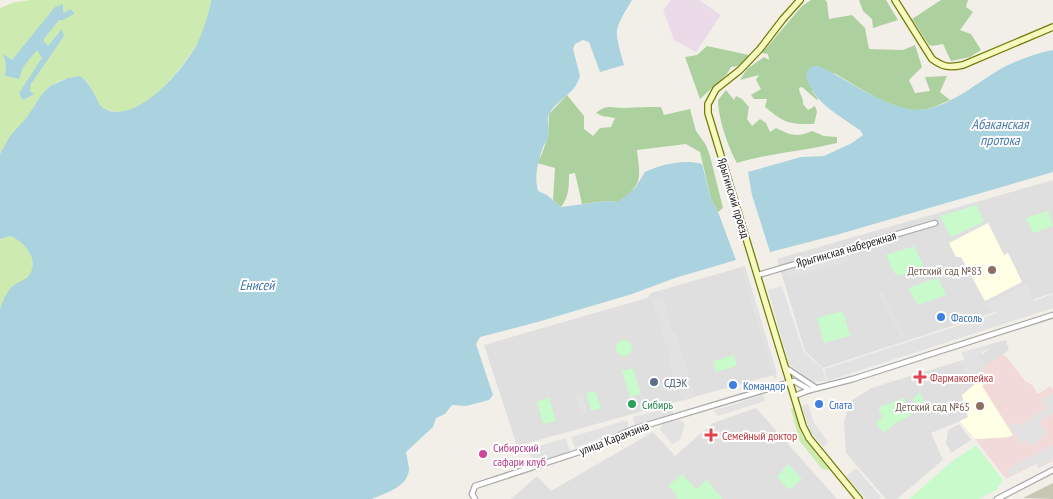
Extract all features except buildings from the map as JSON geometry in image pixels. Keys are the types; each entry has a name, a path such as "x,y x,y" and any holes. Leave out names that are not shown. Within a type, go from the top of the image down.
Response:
{"main road":[{"name":"Ярыгинский проезд","path":"800,0 760,49 740,70 716,89 708,104 708,113 803,426 809,438 859,499"},
{"path":"895,0 932,59 941,66 950,68 963,65 1053,27"}],"street":[{"name":"Ярыгинская набережная","path":"758,275 935,224"},
{"path":"794,396 1053,315"},
{"path":"786,368 813,389"},
{"path":"790,382 796,381 813,389"},
{"name":"улица Карамзина","path":"475,499 472,494 476,486 588,448 634,429 790,382"},
{"path":"997,499 1053,470"}],"shaded area":[{"path":"671,0 699,0 721,15 696,52 674,40 663,10"},
{"path":"1053,180 1053,293 823,368 805,351 777,259"},
{"name":"Детский сад №83","path":"988,223 1004,255 1008,253 1022,282 985,301 961,257 956,257 949,243"},
{"path":"845,252 848,262 788,279 785,268"},
{"path":"745,266 777,374 517,446 484,345 647,298 651,293"},
{"path":"745,269 777,378 774,379 742,270"},
{"path":"1026,284 1034,301 1053,294 1053,308 827,381 824,369 997,313 995,309 990,312 986,304"},
{"path":"782,286 804,352 823,369 826,381 813,382 789,364 768,290"},
{"path":"883,292 906,337 902,339 879,294"},
{"path":"663,297 673,334 676,333 695,397 682,401 679,390 676,389 669,361 670,358 652,300"},
{"path":"1006,340 1009,350 984,367 980,375 981,379 962,395 968,418 931,433 943,460 897,499 886,499 846,453 844,421 851,401 871,388 983,354 988,350 987,345"},
{"path":"987,345 988,349 977,356 978,359 982,358 985,366 977,369 978,376 960,382 960,379 965,377 960,362 964,360 962,352"},
{"path":"1003,354 1038,394 1051,386 1053,390 1053,461 1039,468 1036,464 1006,479 975,439 1008,437 982,385 984,384 978,382 981,379 980,375 984,367"},
{"name":"Детский сад №65","path":"978,382 984,384 982,386 1013,435 975,439 960,421 968,417 962,395"},
{"path":"582,393 588,413 581,416 575,395"},
{"path":"1053,393 1053,413 1039,422 1045,432 1043,438 1030,446 1025,440 1020,443 1010,426 1016,422 1018,426 1047,408 1042,400"},
{"path":"763,395 765,401 718,416 713,411"},
{"path":"808,404 814,423 828,442 823,447 810,431 802,406"},
{"path":"672,407 674,415 635,426 633,417"},
{"path":"756,408 837,499 511,499 537,476 551,491 653,432 675,456 713,423"},
{"path":"627,420 629,428 575,448 571,437"},
{"path":"680,420 685,424 680,440 672,444 660,430 662,424"},
{"path":"959,424 971,440 951,453 946,443 948,430"},
{"path":"566,438 570,452 533,463 529,449"},
{"path":"1051,445 1053,446 1053,460 1039,468 1037,463 1010,476 1007,470"},
{"path":"856,468 881,497 878,499 866,499 846,477"},
{"path":"1053,483 1053,499 1023,498"}],"green space":[{"path":"31,0 211,0 206,24 198,42 173,77 153,97 131,110 110,111 100,105 84,79 79,77 62,80 49,87 0,154 0,8 15,2"},
{"path":"811,0 825,0 827,2 829,19 852,15 865,28 869,49 903,50 915,45 922,67 909,80 915,93 930,91 925,77 947,76 940,92 950,100 928,109 910,110 887,103 834,73 812,91 817,100 802,87 799,88 803,104 808,110 815,106 817,112 814,124 798,124 778,117 765,107 767,99 754,99 751,95 761,89 756,80 759,75 740,80 747,69 764,57 769,60 768,54 762,53 802,6"},
{"path":"859,0 886,0 898,20 873,28 872,19 863,11"},
{"path":"941,0 968,0 966,7 973,12 960,30 971,34 981,50 970,57 951,61 943,44 929,45 912,19"},
{"path":"707,46 749,55 739,66 731,67 727,74 700,99 685,57 697,55"},
{"path":"726,90 734,100 736,96 742,99 749,107 747,119 752,126 760,119 766,123 770,132 776,128 794,135 812,131 824,136 837,137 837,143 737,163 724,132 718,107 718,100"},
{"path":"567,95 584,116 584,129 593,136 600,128 611,127 615,118 596,113 604,108 661,107 664,115 690,109 696,131 706,145 710,156 723,208 718,212 711,199 700,152 686,144 637,150 638,180 632,190 618,202 607,201 582,204 575,173 569,174 568,191 561,207 553,200 555,168 537,163 548,137 549,114"},
{"path":"977,205 984,222 951,237 940,216"},
{"path":"1048,211 1053,226 1033,233 1026,218"},
{"path":"10,236 21,242 29,251 33,268 31,274 4,301 0,309 0,239"},
{"path":"914,246 924,267 901,276 894,273 886,255"},
{"path":"938,278 946,295 918,305 909,290 913,286"},
{"path":"843,311 850,336 824,343 817,318"},
{"path":"624,340 632,348 624,356 616,348"},
{"path":"734,355 737,366 716,372 713,361"},
{"path":"633,368 641,394 630,397 622,371"},
{"path":"595,391 601,408 591,411 586,393"},
{"path":"920,392 927,409 918,413 913,399"},
{"path":"549,398 556,421 543,424 537,402"},
{"path":"904,398 911,415 896,423 884,433 876,423 883,416 879,412 879,407"},
{"path":"794,408 803,437 830,470 822,469 799,440 791,409"},
{"path":"976,445 1003,480 996,490 979,499 909,499 950,463"},
{"path":"788,464 802,479 789,490 777,477"},
{"path":"682,474 696,489 707,480 722,498 676,499 678,497 668,486"}],"water":[{"name":"Енисей","path":"211,0 632,0 618,25 617,31 618,44 624,65 600,72 589,42 583,40 575,44 573,49 580,76 570,93 549,114 548,138 543,147 537,169 538,191 547,195 561,207 607,201 618,202 635,188 645,172 673,163 688,162 702,164 711,199 718,212 736,260 675,278 632,294 480,337 476,344 493,395 489,400 466,406 452,405 445,414 436,418 433,427 406,452 409,468 405,480 401,485 389,492 372,499 0,499 0,309 5,296 12,287 29,276 33,262 29,251 15,238 10,236 0,239 0,154 10,136 27,117 43,93 50,86 68,78 80,76 85,80 99,103 105,109 118,112 131,109 145,102 171,80 191,55 204,28"},
{"path":"63,4 63,13 71,9 74,14 59,20 43,40 48,46 62,29 64,36 31,84 30,91 34,94 23,100 19,93 42,58 37,50 23,67 19,79 5,76 6,64 3,54 12,60 55,7"},
{"name":"Абаканская протока","path":"1053,50 1053,172 836,235 770,252 752,195 748,172 801,157 824,156 852,143 863,135 861,131 828,108 814,93 806,75 811,68 819,66 882,100 904,108 918,110 931,108 957,97 1006,66 1029,56"}],"place":[{"name":"Детский сад №83","path":"992,270"},
{"name":"Фасоль","path":"941,317"},
{"name":"Фармакопейка","path":"920,377"},
{"name":"СДЭК","path":"654,382"},
{"name":"Командор","path":"733,385"},
{"name":"Сибирь","path":"632,404"},
{"name":"Слата","path":"819,404"},
{"name":"Детский сад №65","path":"980,406"},
{"name":"Семейный доктор","path":"711,435"},
{"name":"Сибирский сафари клуб","path":"483,454"}]}
